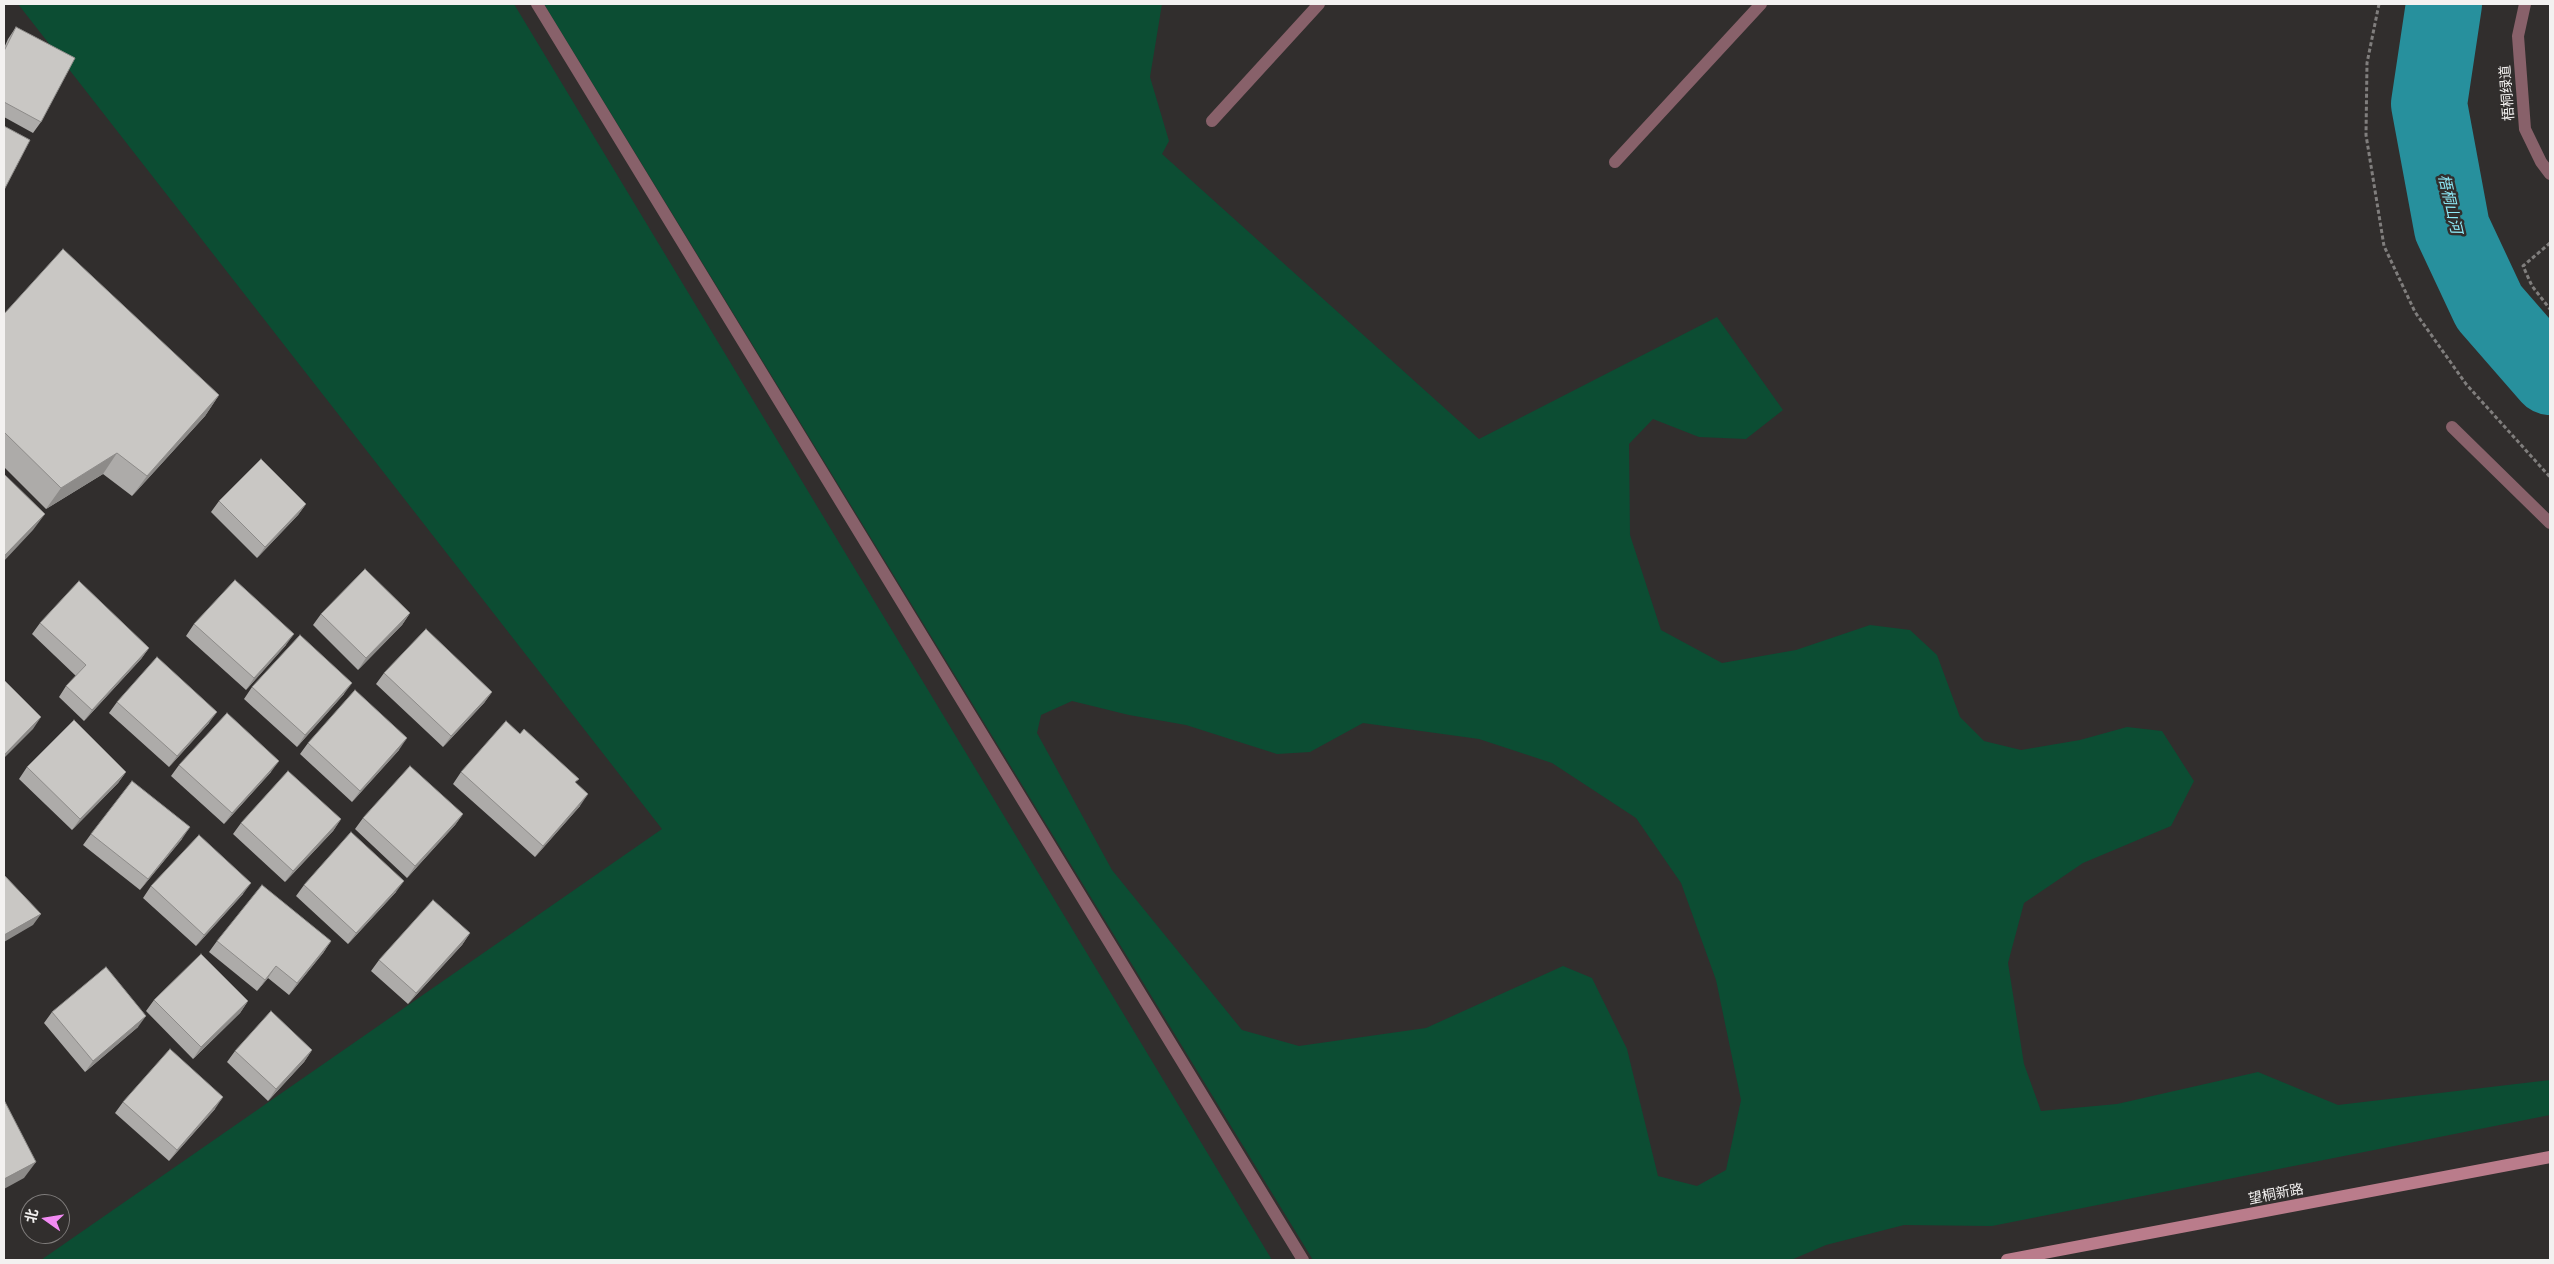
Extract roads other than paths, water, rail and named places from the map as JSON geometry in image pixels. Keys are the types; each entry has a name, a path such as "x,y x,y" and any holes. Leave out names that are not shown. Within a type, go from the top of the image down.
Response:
{"street":[{"path":"537,4 1303,1260"},
{"path":"1212,121 1319,4"},
{"path":"1615,162 1761,4"},
{"name":"梧桐绿道","path":"2525,4 2518,36 2525,129 2541,162 2550,174"},
{"path":"2452,427 2550,523"},
{"name":"望桐新路","path":"2007,1260 2550,1157"}],"waterway":[{"name":"梧桐山河","path":"2444,4 2429,104 2452,228 2489,307 2550,377"}]}
